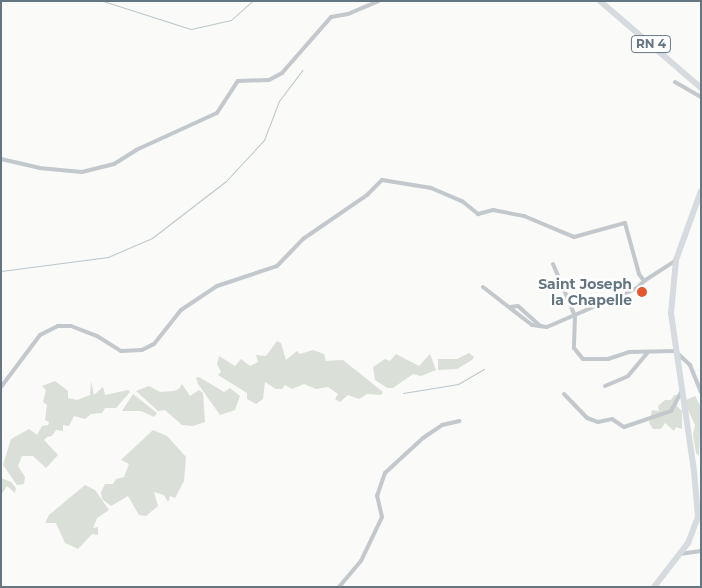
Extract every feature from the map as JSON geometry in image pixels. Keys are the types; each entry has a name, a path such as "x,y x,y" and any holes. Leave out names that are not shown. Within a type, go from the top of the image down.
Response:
{"main road":[{"name":"RN 4","path":"600,1 701,88"},
{"path":"654,587 680,554 693,532 698,505 670,312 676,260 701,191"}],"street":[{"path":"1,159 39,168 82,172 114,164 217,113 238,81 269,80 282,73 331,18 348,14 378,1"},
{"path":"675,82 701,97"},
{"path":"1,387 40,335 58,326 71,326 96,336 121,351 142,350 154,344 181,310 217,286 277,266 303,239 360,200 382,180 431,188 462,200 478,214 493,210 524,216 574,237 625,223 639,274 644,281"},
{"path":"482,287 526,321 540,326 554,326 637,288 644,281 676,260"},
{"path":"553,264 575,316 574,348 583,359 608,359 629,352 675,351 690,365 701,392"},
{"path":"605,386 628,376 648,353"},
{"path":"564,394 587,418 598,422 612,419 624,427 671,411 681,390"},
{"path":"339,587 361,560 382,517 377,496 385,473 423,438 442,425 460,421"},
{"path":"680,554 701,551"}],"shaded area":[{"path":"277,341 281,343 286,360 297,351 300,354 313,350 324,354 326,361 343,360 383,392 381,395 367,394 359,399 348,395 340,402 335,399 338,394 328,387 316,389 304,384 292,389 285,385 282,389 276,389 265,382 263,399 256,404 247,399 247,393 218,375 221,372 217,364 219,356 235,366 241,359 250,366 258,362 256,355 266,356"},
{"path":"469,353 474,357 472,360 457,369 438,370 438,359 457,359"},
{"path":"396,354 419,366 430,354 436,370 421,376 413,374 393,388 387,388 375,380 373,367 385,359 390,361"},
{"path":"199,377 224,392 230,388 240,396 235,410 220,415 198,384 196,378"},
{"path":"55,381 68,391 68,398 77,400 90,395 91,381 94,395 103,387 105,395 128,390 130,392 116,408 105,408 102,413 91,414 85,419 74,416 69,426 63,425 63,431 56,430 52,436 47,437 44,440 58,455 46,468 33,456 22,456 18,466 25,477 24,484 17,485 3,465 11,439 29,429 37,435 42,426 48,425 49,422 45,420 47,405 43,402 46,390 42,386"},
{"path":"182,384 190,396 199,390 203,393 205,422 193,426 182,425 165,410 158,411 136,391 149,386 160,392 174,391 179,389"},
{"path":"133,394 157,413 154,417 141,411 122,411"},
{"path":"674,395 679,395 677,406 682,411 682,429 676,427 674,431 665,423 661,429 653,429 649,423 652,410 659,411 658,406 665,400 671,400"},
{"path":"695,396 701,407 699,456 696,453 693,435 695,425 687,408 686,400"},
{"path":"153,430 167,436 186,457 184,481 175,498 170,496 168,502 164,495 154,492 158,506 146,516 139,515 128,496 111,506 102,499 101,492 105,484 113,484 116,479 124,477 129,464 121,460"},
{"path":"1,478 11,482 16,488 15,493 7,486 1,495"},
{"path":"85,485 95,490 109,510 97,518 93,528 98,527 98,535 92,534 78,549 65,543 56,523 45,523 49,515"}],"waterway":[{"path":"103,1 191,29 231,20 252,1"},
{"path":"1,271 108,257 152,238 226,181 264,140 279,101 302,70"},
{"path":"403,393 458,384 484,369"}],"place":[{"name":"Saint Joseph la Chapelle","path":"642,292"}]}
